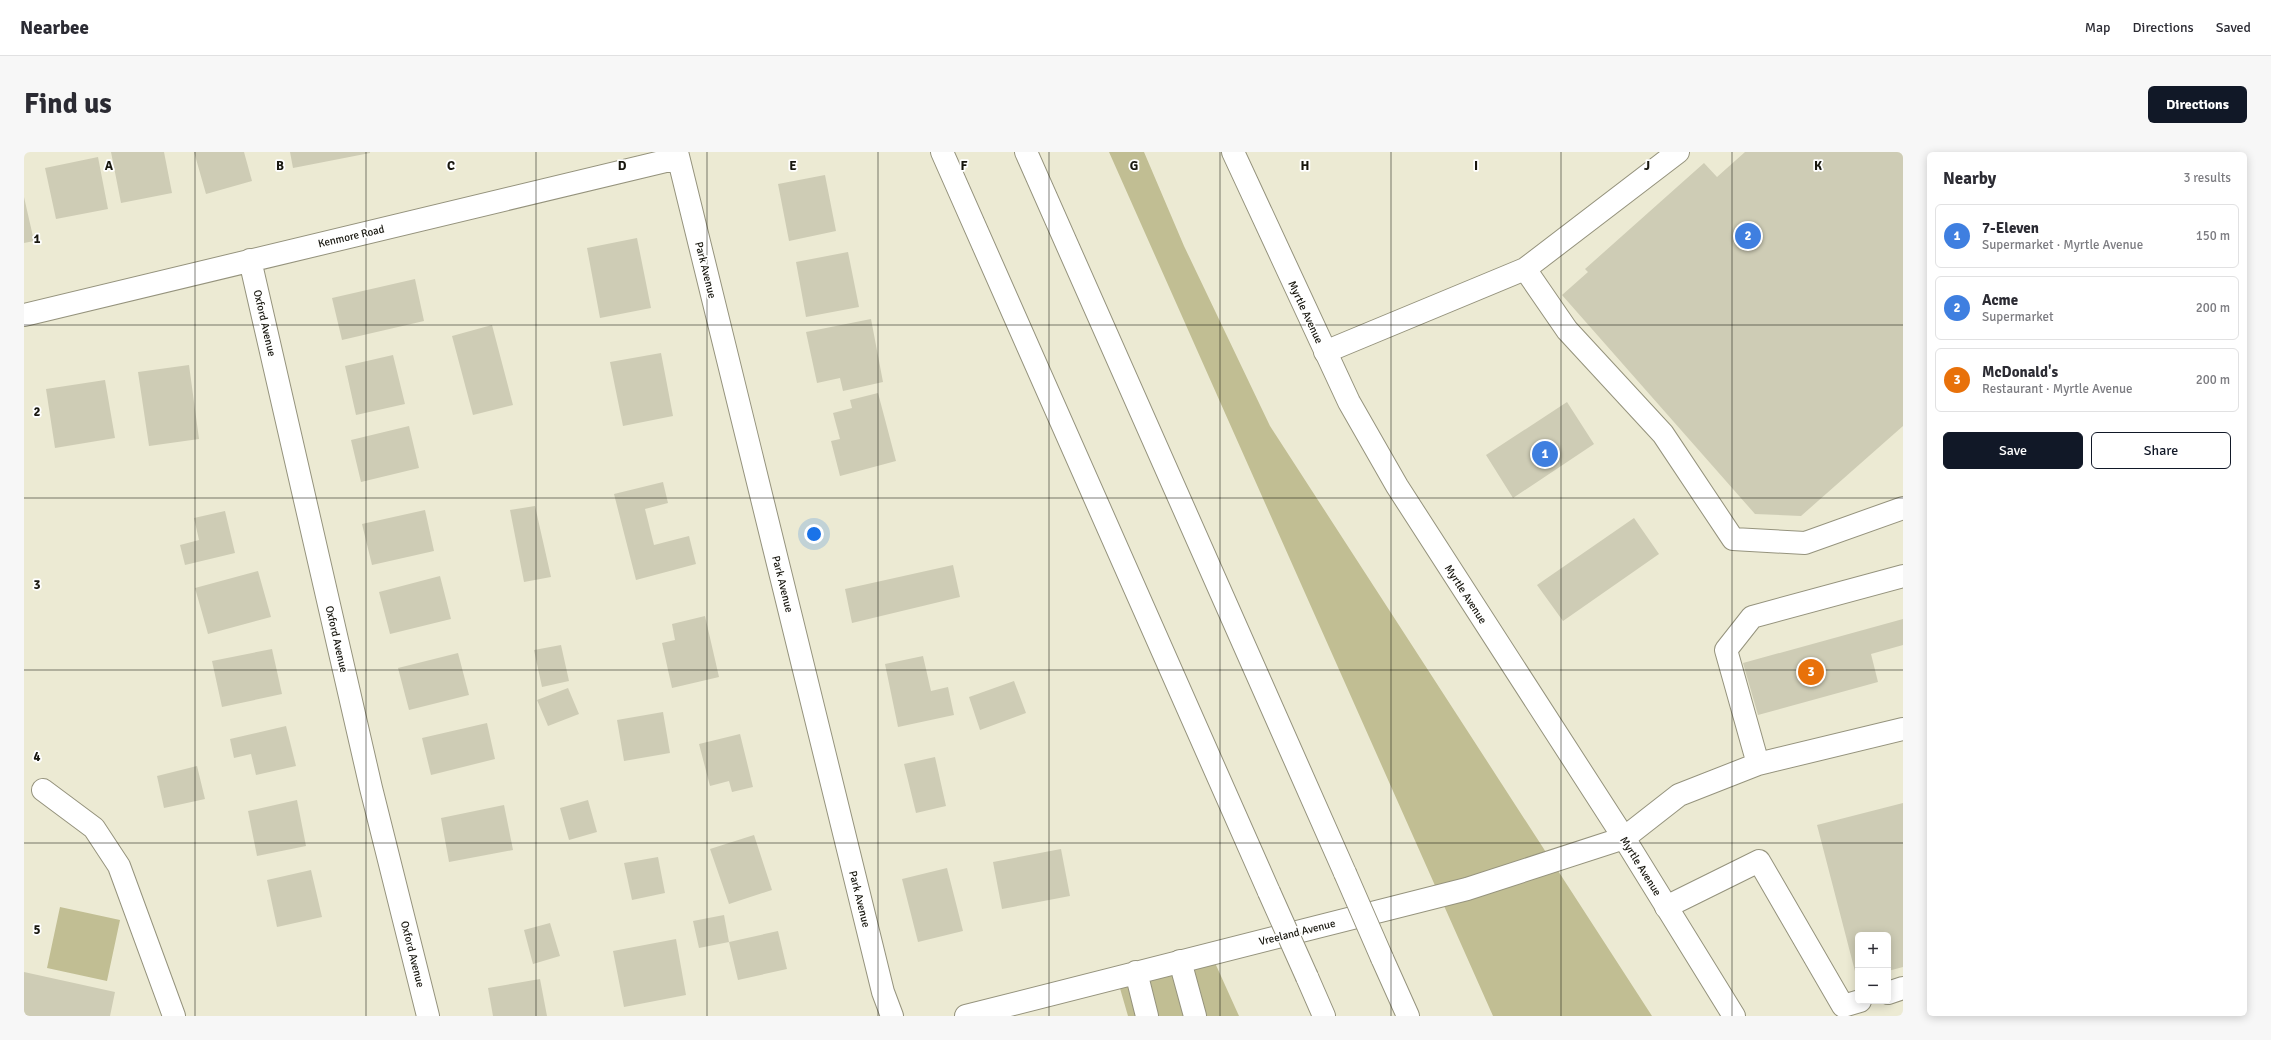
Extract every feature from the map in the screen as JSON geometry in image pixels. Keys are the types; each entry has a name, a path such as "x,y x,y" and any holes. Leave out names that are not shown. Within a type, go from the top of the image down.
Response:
{"main road":[{"path":"942,152 1324,1016"},
{"path":"1026,152 1408,1016"},
{"name":"Myrtle Avenue","path":"1233,152 1349,402 1397,486 1624,838 1734,1016"},
{"path":"1325,352 1525,269 1678,152"},
{"name":"Kenmore Road","path":"24,315 678,155"},
{"name":"Park Avenue","path":"678,155 883,992 892,1016"},
{"name":"Oxford Avenue","path":"250,260 371,788 428,1016"},
{"path":"1525,269 1567,330 1663,434 1733,539 1805,544 1903,508"},
{"path":"1758,764 1726,650 1752,617 1903,576"},
{"path":"1624,838 1679,795 1758,764 1903,730"},
{"path":"43,790 94,828 119,866 174,1016"},
{"name":"Vreeland Avenue","path":"966,1016 1467,889 1624,838"},
{"path":"1666,907 1758,861 1850,1008"},
{"path":"1180,961 1195,1016"},
{"path":"1136,972 1147,1016"},
{"path":"1891,992 1903,988"}],"shaded area":[{"path":"1109,152 1144,152 1184,246 1270,426 1652,1016 1493,1016"},
{"path":"60,907 120,920 107,981 47,968"},
{"path":"1211,954 1239,1016 1128,1016 1117,978"}],"building":[{"path":"111,152 164,152 172,193 121,203"},
{"path":"194,152 244,152 252,181 206,194"},
{"path":"290,152 370,152 370,153 293,168"},
{"path":"1745,152 1903,152 1903,426 1801,516 1755,514 1562,295 1588,272 1585,269 1704,163 1717,177"},
{"path":"98,157 108,209 56,219 45,168"},
{"path":"825,175 836,231 789,241 778,184"},
{"path":"24,197 34,241 24,243"},
{"path":"637,238 651,308 600,318 587,248"},
{"path":"848,252 859,307 806,317 796,262"},
{"path":"415,279 424,321 342,340 332,298"},
{"path":"871,319 883,382 843,391 840,378 817,383 806,332"},
{"path":"492,325 513,405 473,415 452,336"},
{"path":"661,353 673,416 623,426 610,362"},
{"path":"393,355 405,404 356,415 345,366"},
{"path":"189,365 199,439 149,446 138,372"},
{"path":"105,380 115,438 55,448 46,389"},
{"path":"878,393 896,461 840,476 831,441 840,439 833,413 852,408 850,400"},
{"path":"1567,402 1594,444 1513,498 1486,455"},
{"path":"409,426 419,468 361,482 351,440"},
{"path":"663,482 668,503 645,509 654,545 689,536 696,564 636,580 614,494"},
{"path":"535,506 551,577 524,582 510,510"},
{"path":"425,510 434,551 372,565 362,524"},
{"path":"225,511 235,553 185,565 180,545 199,540 194,518"},
{"path":"1634,518 1659,554 1563,621 1537,585"},
{"path":"953,565 960,597 852,623 845,589"},
{"path":"258,571 271,617 208,634 195,588"},
{"path":"440,576 451,619 390,634 379,592"},
{"path":"705,616 719,677 672,688 662,643 675,640 672,624"},
{"path":"1903,619 1903,645 1871,654 1878,682 1758,715 1743,663"},
{"path":"561,645 569,681 542,687 534,650"},
{"path":"272,649 282,694 222,707 212,661"},
{"path":"458,653 469,695 409,710 398,668"},
{"path":"923,656 931,691 948,687 954,715 898,727 885,664"},
{"path":"1014,681 1026,713 980,730 969,697"},
{"path":"568,688 579,714 548,726 537,700"},
{"path":"663,712 670,753 624,761 617,720"},
{"path":"487,723 495,759 431,775 422,738"},
{"path":"286,726 296,766 256,775 251,754 234,758 230,739"},
{"path":"740,734 753,787 732,792 729,781 710,786 699,744"},
{"path":"935,757 946,806 916,813 904,764"},
{"path":"197,766 205,799 164,808 157,776"},
{"path":"297,800 306,846 257,856 248,811"},
{"path":"588,800 597,832 569,840 560,808"},
{"path":"1903,803 1903,967 1891,970 1891,932 1855,932 1855,971 1817,825"},
{"path":"504,805 513,850 449,862 441,818"},
{"path":"754,835 772,890 729,904 710,849"},
{"path":"1061,849 1070,896 1002,909 993,862"},
{"path":"658,857 665,893 632,900 624,863"},
{"path":"947,868 963,931 918,942 902,879"},
{"path":"311,870 322,917 277,927 267,880"},
{"path":"724,915 729,942 699,948 693,921"},
{"path":"550,923 560,956 533,964 524,930"},
{"path":"778,931 787,969 738,980 729,942"},
{"path":"676,939 686,995 624,1007 613,951"},
{"path":"24,972 115,992 110,1016 24,1016"},
{"path":"540,979 547,1016 493,1016 488,988"}],"place":[{"name":"Acme","path":"1748,236"},
{"name":"7-Eleven","path":"1545,454"},
{"name":"McDonald's","path":"1811,672"}]}
